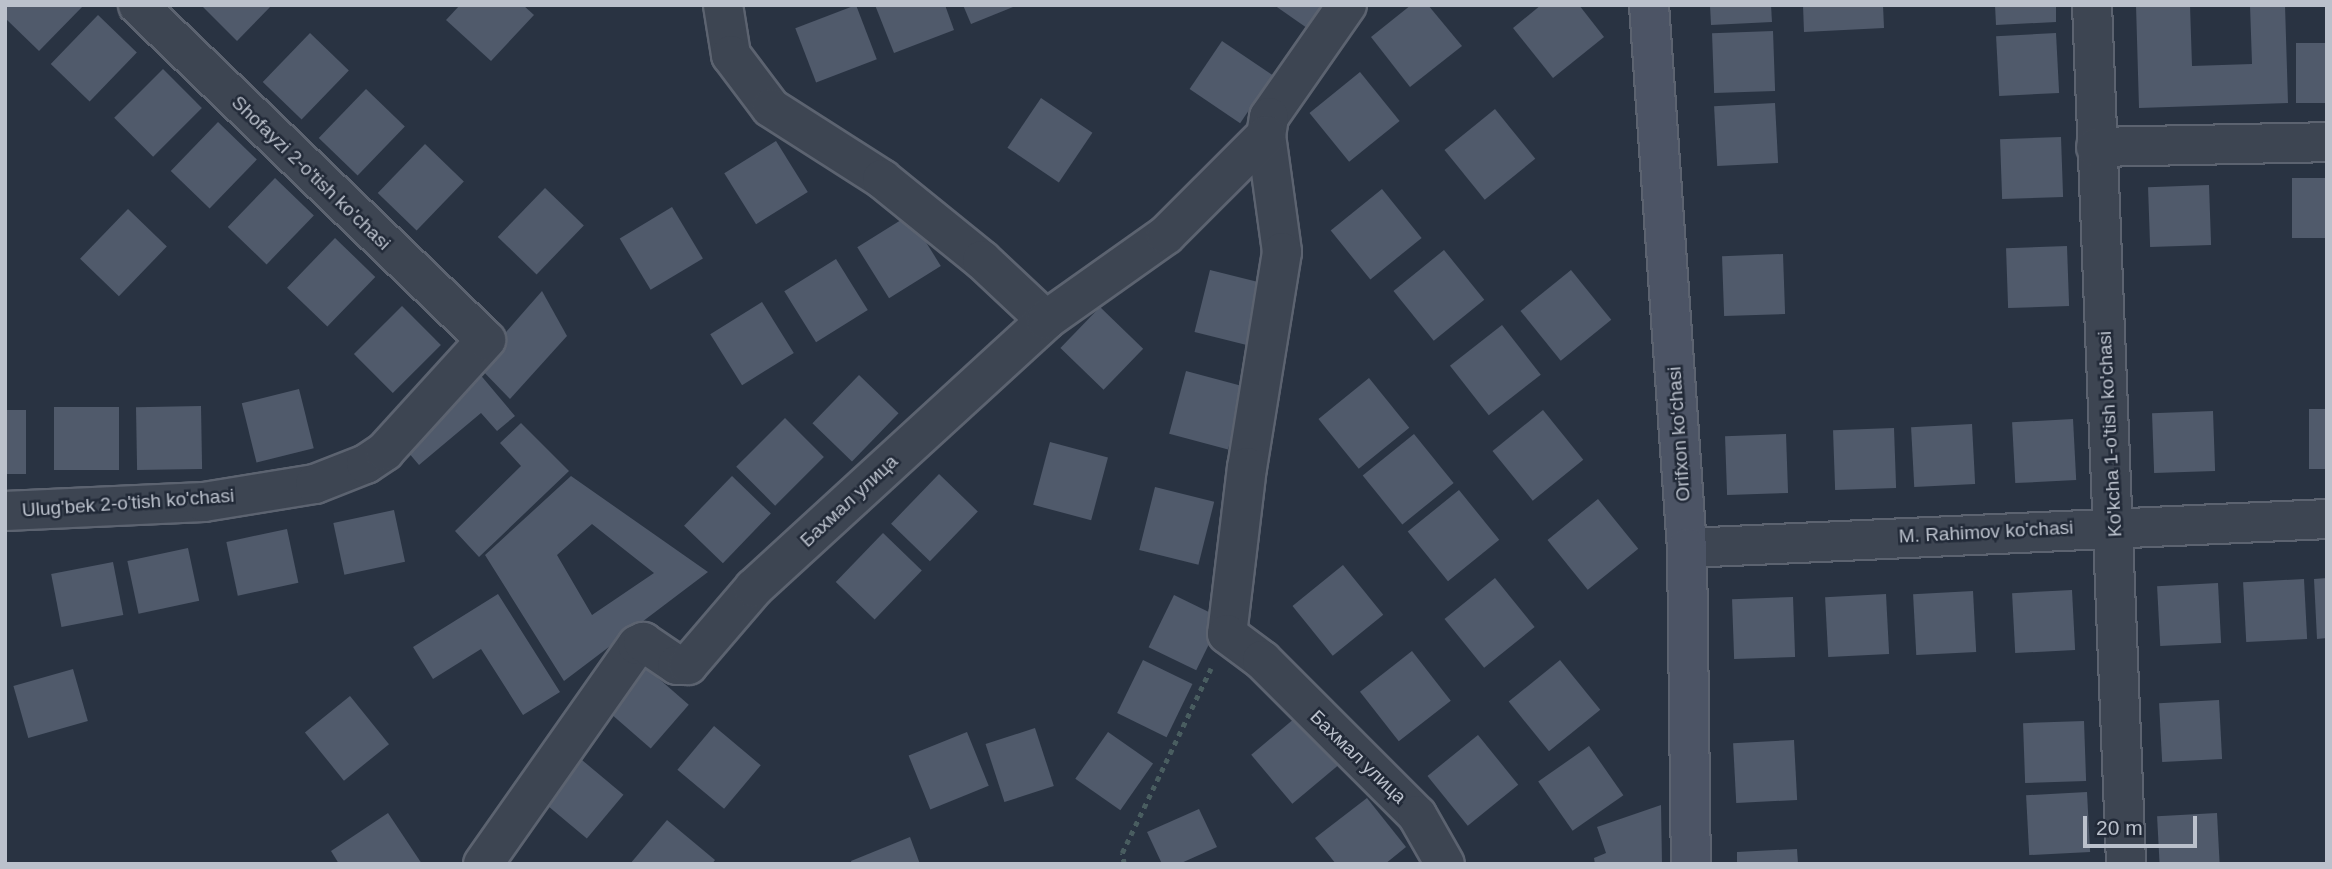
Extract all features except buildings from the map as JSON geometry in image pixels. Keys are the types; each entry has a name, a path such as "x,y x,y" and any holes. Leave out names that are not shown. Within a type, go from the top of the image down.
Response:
{"street":[{"name":"Shofayzi 2-o'tish ko'chasi","path":"138,5 486,340"},
{"path":"723,5 731,55 771,108 882,179 982,260 1046,320"},
{"path":"1227,634 1247,467 1282,252 1266,135 1273,104 1347,5"},
{"name":"Orifxon koʻchasi","path":"1649,5 1687,548 1691,864"},
{"name":"Ko'kcha 1-o'tish ko'chasi","path":"2092,5 2126,864"},
{"name":"Бахмал улица","path":"483,864 637,645 643,642 677,665 688,665 754,588 1046,320 1166,235 1266,135"},
{"path":"2096,147 2327,142"},
{"name":"Ulug'bek 2-o'tish ko'chasi","path":"5,511 204,502 315,484 366,464 385,451 486,340"},
{"name":"M. Rahimov ko'chasi","path":"1687,548 2114,526 2327,519"},
{"name":"Бахмал улица","path":"1227,634 1262,660 1417,815 1445,864"}],"path":[{"path":"1124,864 1122,853 1227,634"}]}
